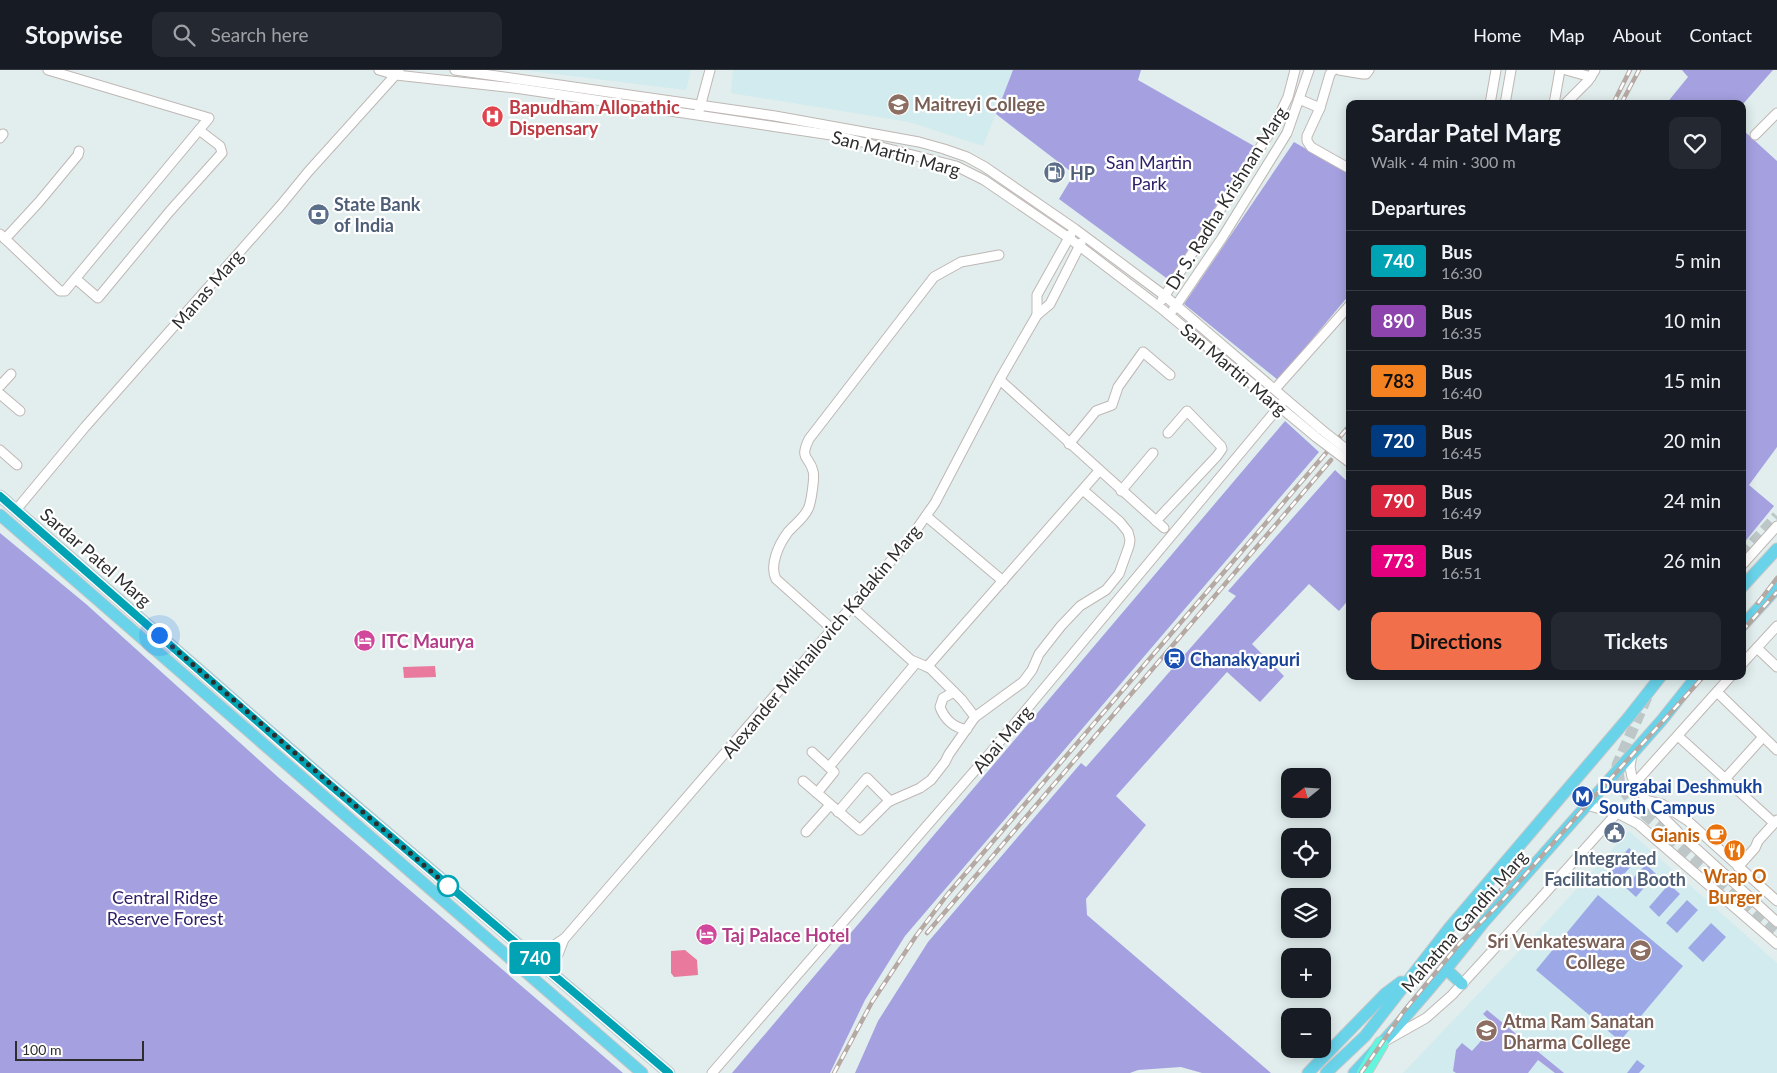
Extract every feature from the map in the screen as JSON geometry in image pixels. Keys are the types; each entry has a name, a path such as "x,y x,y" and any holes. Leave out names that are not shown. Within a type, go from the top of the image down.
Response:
{"highway":[{"path":"1364,1073 1381,1044"}],"main road":[{"name":"Sardar Patel Marg","path":"0,496 322,778 669,1073"},
{"name":"Sardar Patel Marg","path":"0,514 642,1073"},
{"path":"1746,583 1777,549"},
{"path":"1746,622 1777,588"},
{"name":"Mahatma Gandhi Marg","path":"1326,1073 1365,1036 1450,927 1628,718 1658,680"},
{"name":"Mahatma Gandhi Marg","path":"1354,1073 1632,754 1694,680"},
{"path":"1446,969 1462,984"},
{"path":"1308,1073 1385,994 1414,973"}],"street":[{"path":"48,70 209,118 67,290 60,291 2,236 39,202 78,155 79,151"},
{"name":"San Martin Marg","path":"379,70 699,110 775,116 944,148 967,157 985,166 1085,236 1165,296 1285,398 1319,433 1346,457"},
{"name":"San Martin Marg","path":"455,70 699,110 838,136 956,166 984,180 1069,238 1158,306 1279,406 1319,433"},
{"path":"699,110 710,70"},
{"name":"Dr S. Radha Krishnan Marg","path":"1158,306 1274,126 1288,97 1294,70"},
{"name":"Dr S. Radha Krishnan Marg","path":"1169,315 1222,238 1287,133 1309,70"},
{"path":"1333,70 1330,74 1320,108 1307,136 1308,144 1346,167"},
{"path":"1340,70 1363,74 1369,70"},
{"path":"1491,100 1496,70"},
{"path":"1506,100 1510,70"},
{"path":"1555,100 1560,70"},
{"path":"1566,70 1593,73"},
{"name":"Manas Marg","path":"16,510 308,172 398,72"},
{"path":"1569,100 1593,73"},
{"path":"1300,99 1320,108"},
{"path":"1755,135 1777,112"},
{"path":"1274,126 1287,133"},
{"path":"76,278 98,298 222,153 220,146 199,130"},
{"path":"1037,315 1037,295 1075,229"},
{"path":"1037,315 1050,304 1085,236"},
{"path":"832,629 776,579 773,573 773,565 786,534 808,510 814,475 813,469 805,458 804,448 934,277 961,262 999,255"},
{"path":"1275,390 1346,310"},
{"name":"Alexander Mikhailovich Kadakin Marg","path":"564,938 895,558 926,516 1037,315"},
{"path":"1069,444 1096,410 1112,405 1118,387 1143,352 1170,375"},
{"path":"0,386 11,374"},
{"path":"1000,380 1164,528"},
{"path":"0,394 20,411"},
{"name":"Abai Marg","path":"712,1073 991,752 1285,398"},
{"path":"1156,522 1222,449 1187,411 1168,433"},
{"path":"0,450 17,465"},
{"path":"1121,491 1153,453"},
{"path":"927,667 1099,471"},
{"path":"803,781 860,830 890,800 920,788 931,780 975,717 1023,682 1032,670 1039,654 1067,620 1080,606 1106,590 1119,574 1129,546 1128,532 1120,522 1083,490"},
{"path":"926,516 1003,581"},
{"path":"1746,561 1777,526"},
{"path":"852,608 916,663 930,668 974,713 975,717"},
{"path":"1746,659 1777,626"},
{"path":"1756,648 1777,667"},
{"path":"829,767 916,663"},
{"path":"1635,783 1727,680"},
{"path":"954,692 943,698 940,707 943,714 954,725 961,729 966,729"},
{"path":"1716,692 1777,750"},
{"path":"1678,736 1775,822 1738,866"},
{"path":"1725,779 1763,737"},
{"path":"812,752 834,772 817,794"},
{"path":"1632,754 1630,766 1632,777 1646,800 1677,831 1775,916"},
{"path":"838,812 867,778 890,800"},
{"path":"1646,800 1662,804 1688,821 1777,901"},
{"path":"806,832 830,805"},
{"path":"1586,805 1616,813 1638,824 1777,944"},
{"path":"1381,1044 1426,1018 1462,984 1616,813"},
{"path":"1677,831 1688,821"},
{"path":"535,958 564,938"},
{"path":"551,972 564,938"}],"shaded area":[{"path":"523,70 691,70 686,90"},
{"name":"Maitreyi College","path":"733,70 1013,70 983,146 909,122 731,93"},
{"path":"435,666 436,677 404,678 403,667"},
{"name":"Sri Venkateswara College","path":"1629,831 1777,963 1777,1073 1403,1073 1541,928"},
{"path":"1629,848 1639,857 1619,880 1608,871"},
{"path":"1646,864 1656,874 1636,897 1625,887"},
{"path":"1669,884 1680,894 1659,917 1649,907"},
{"path":"1598,895 1683,966 1620,1041 1536,970"},
{"path":"1687,900 1698,910 1677,933 1666,923"},
{"path":"1711,923 1726,937 1703,962 1688,948"},
{"path":"685,950 697,960 698,975 674,977 671,973 671,951"},
{"path":"1637,1060 1645,1066 1639,1073 1627,1073"}],"green space":[{"name":"San Martin Park","path":"1013,70 1141,70 1138,80 1254,146 1169,280 1059,199 1074,174 996,114"},
{"path":"1682,70 1773,70 1746,101 1669,100 1688,77"},
{"path":"1746,133 1777,161 1777,447 1749,485 1774,506 1746,540"},
{"path":"1294,142 1346,172 1346,299 1278,380 1184,304"},
{"path":"1285,421 1319,452 905,936 865,1000 830,1073 732,1073"},
{"path":"1335,470 1346,480 1346,603 1339,611 1309,584 1252,644 1284,676 1260,702 1227,672 1116,796 1146,825 1086,899 1087,915 1271,1073 1202,1073 1181,1067 1138,1070 1130,1073 855,1073 878,1021 928,942 1081,763 1086,767 1236,596 1228,591"},
{"name":"Central Ridge Reserve Forest","path":"0,533 86,604 279,778 623,1073 0,1073"},
{"path":"1487,1010 1564,1073 1555,1073 1538,1060 1528,1073 1456,1073 1453,1071 1456,1050 1462,1043 1472,1051 1495,1025 1483,1014"}],"tunnel":[{"path":"1746,551 1777,516"},
{"path":"1647,697 1617,765 1620,785 1639,809 1777,933"}],"railway":[{"path":"1615,100 1630,70"},
{"path":"1623,100 1639,70"},
{"path":"834,1073 872,1002 916,936 947,895 1346,430"},
{"path":"927,933 1331,460"},
{"path":"1758,603 1777,578"},
{"path":"1746,627 1777,592"},
{"path":"1361,1073 1404,1011 1460,943 1502,901 1700,680"},
{"path":"1479,914 1529,859"}],"bus line":[{"name":"740","path":"0,496 322,778 669,1073"}],"place":[{"name":"Maitreyi College","path":"898,104"},
{"name":"Bapudham Allopathic Dispensary","path":"493,117"},
{"name":"HP","path":"1054,173"},
{"name":"State Bank of India","path":"318,214"},
{"name":"ITC Maurya","path":"365,641"},
{"name":"Chanakyapuri","path":"1174,659"},
{"name":"Durgabai Deshmukh South Campus","path":"1583,796"},
{"name":"Integrated Facilitation Booth","path":"1615,833"},
{"name":"Gianis","path":"1716,835"},
{"name":"Wrap O Burger","path":"1735,851"},
{"name":"Taj Palace Hotel","path":"706,935"},
{"name":"Sri Venkateswara College","path":"1641,951"},
{"name":"Atma Ram Sanatan Dharma College","path":"1487,1031"}],"route":[{"path":"159,635 448,886"}]}
